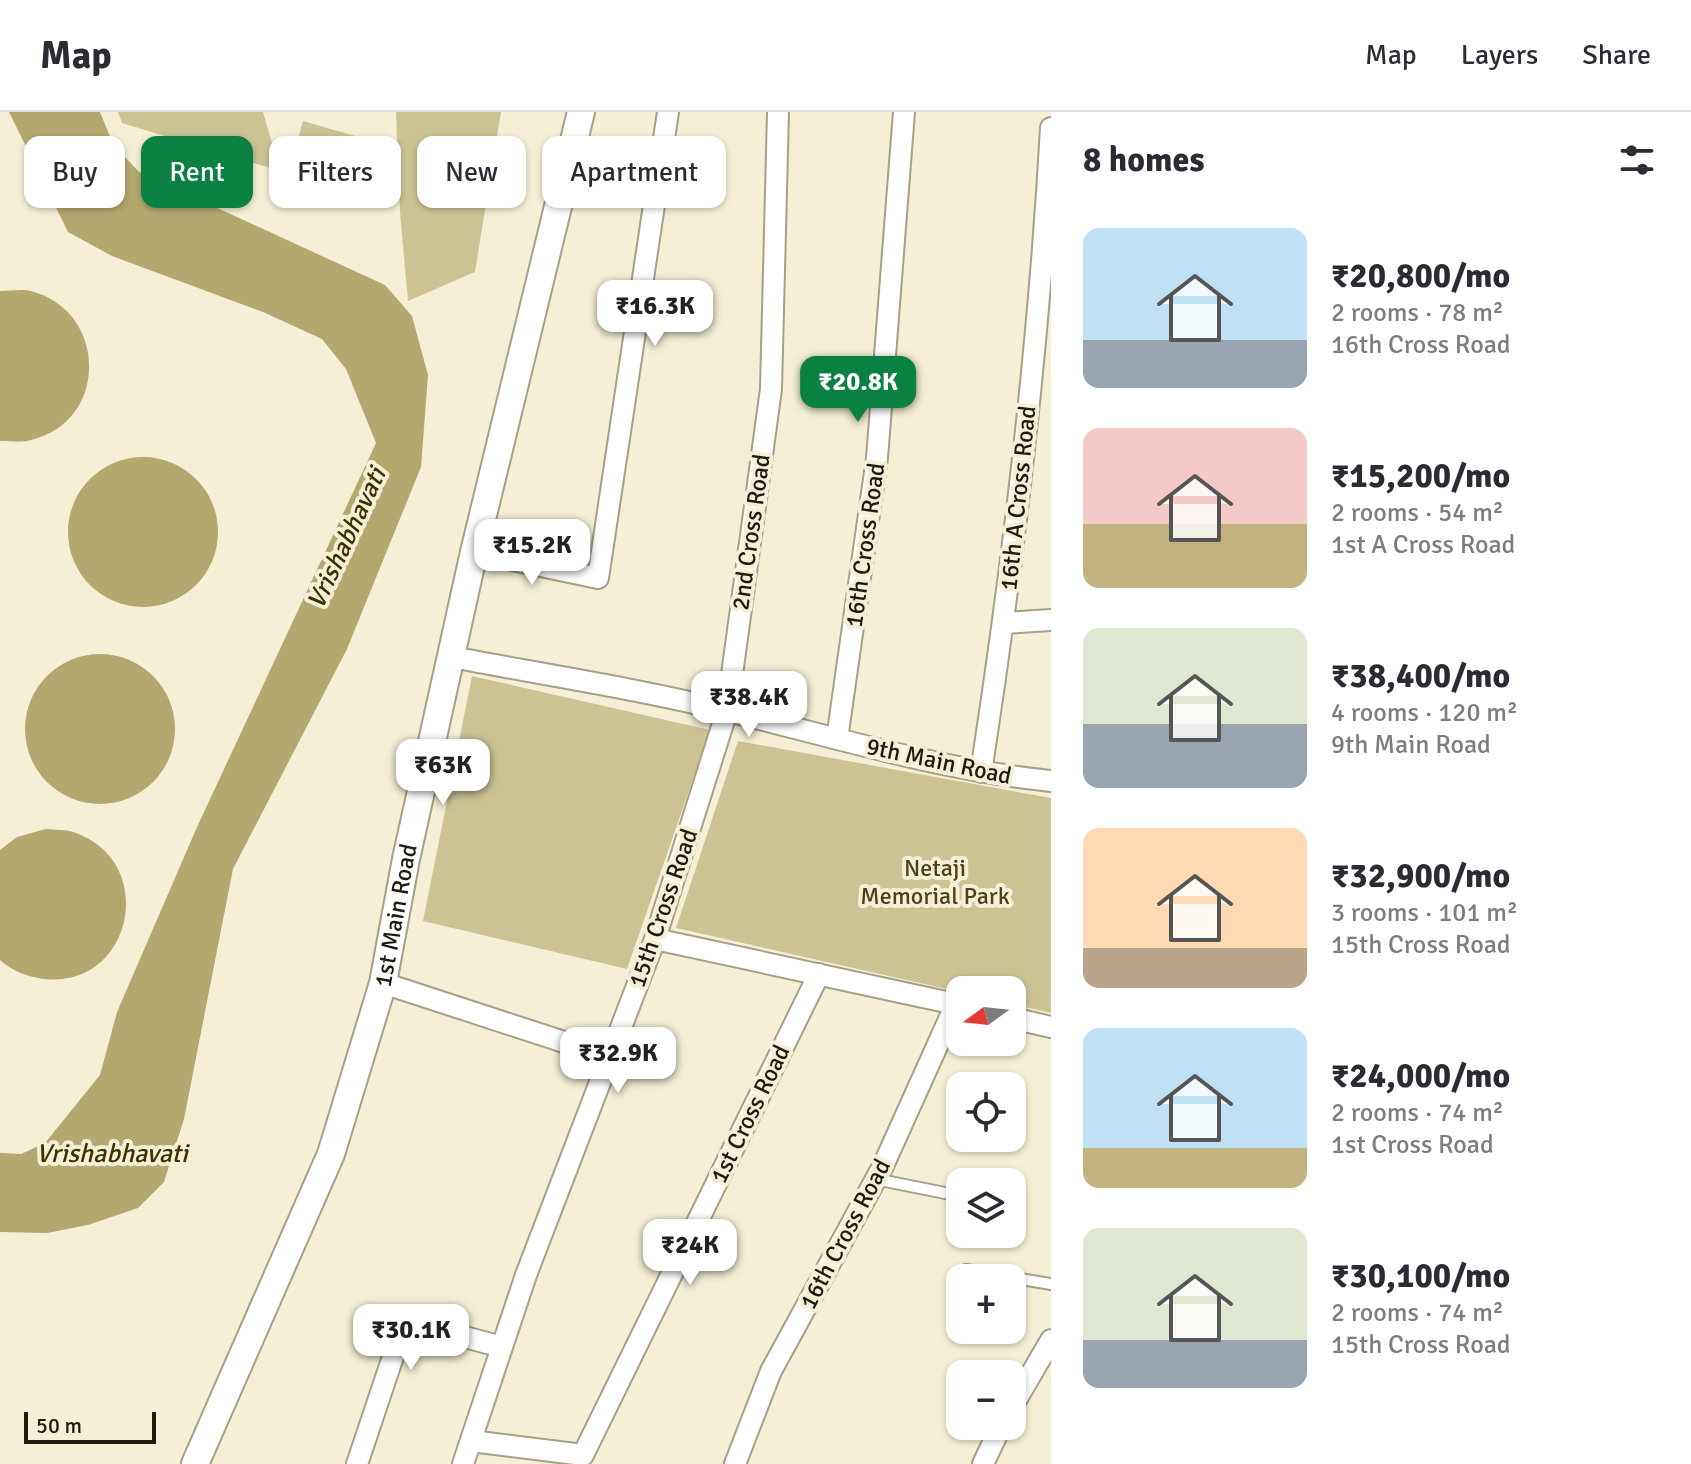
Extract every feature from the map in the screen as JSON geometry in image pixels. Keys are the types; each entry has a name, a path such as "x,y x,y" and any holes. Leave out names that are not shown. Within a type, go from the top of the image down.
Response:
{"street":[{"name":"1st Main Road","path":"195,1464 331,1154 383,983 406,859 474,552 581,112"},
{"path":"474,552 598,578 668,112"},
{"name":"2nd Cross Road","path":"727,711 771,389 778,112"},
{"name":"16th Cross Road","path":"837,739 877,458 904,112"},
{"name":"16th A Cross Road","path":"981,772 1004,623 1047,253 1051,128"},
{"path":"1004,623 1051,620"},
{"name":"9th Main Road","path":"452,657 727,711 981,772 1051,781"},
{"name":"15th Cross Road","path":"463,1464 526,1275 655,939 727,711"},
{"path":"655,939 946,1001"},
{"name":"1st Cross Road","path":"471,1441 583,1455 819,974"},
{"path":"383,983 610,1057"},
{"path":"1026,1021 1051,1027"},
{"name":"16th Cross Road","path":"735,1464 771,1371 875,1179 946,1029"},
{"path":"357,1464 405,1321 502,1347"},
{"path":"1026,1383 1051,1340"},
{"path":"983,1464 994,1440"}],"lane":[{"path":"875,1179 946,1193"},
{"path":"1026,1280 1051,1284"}],"green space":[{"path":"118,112 263,112 270,136 269,168 253,163 253,136 165,136 122,123"},
{"path":"396,112 501,112 497,136 417,136 417,208 485,208 475,272 408,301 400,212 401,136 397,136"},
{"path":"303,121 355,136 299,136"},
{"path":"472,676 710,730 627,969 423,921"},
{"name":"Netaji Memorial Park","path":"738,741 1051,798 1051,1013 1026,1007 1026,976 946,976 946,989 676,928"}],"water":[{"name":"Vrishabhavati","path":"9,112 100,112 110,136 24,136 24,143"},
{"name":"Vrishabhavati","path":"125,157 141,173 141,208 217,208 385,285 412,316 428,375 421,467 347,649 233,869 184,1119 164,1182 138,1208 88,1225 47,1233 0,1232 0,1153 21,1154 45,1143 100,1075 117,1012 197,827 376,443 346,369 322,339 263,312 112,256 68,232 56,208 125,208"},
{"path":"0,291 31,291 56,302 74,320 85,342 89,366 86,390 75,412 57,429 27,441 0,441"},
{"path":"143,457 172,463 196,479 212,503 218,532 212,561 196,585 172,601 143,607 114,601 90,585 74,561 68,532 74,503 90,479 114,463"},
{"path":"100,654 129,660 153,676 169,700 175,729 169,758 153,782 129,798 100,804 71,798 47,782 31,758 25,729 31,700 47,676 71,660"},
{"path":"46,829 72,832 102,848 118,870 126,895 124,921 115,945 98,965 74,977 32,977 0,960 0,850 17,837"}]}
